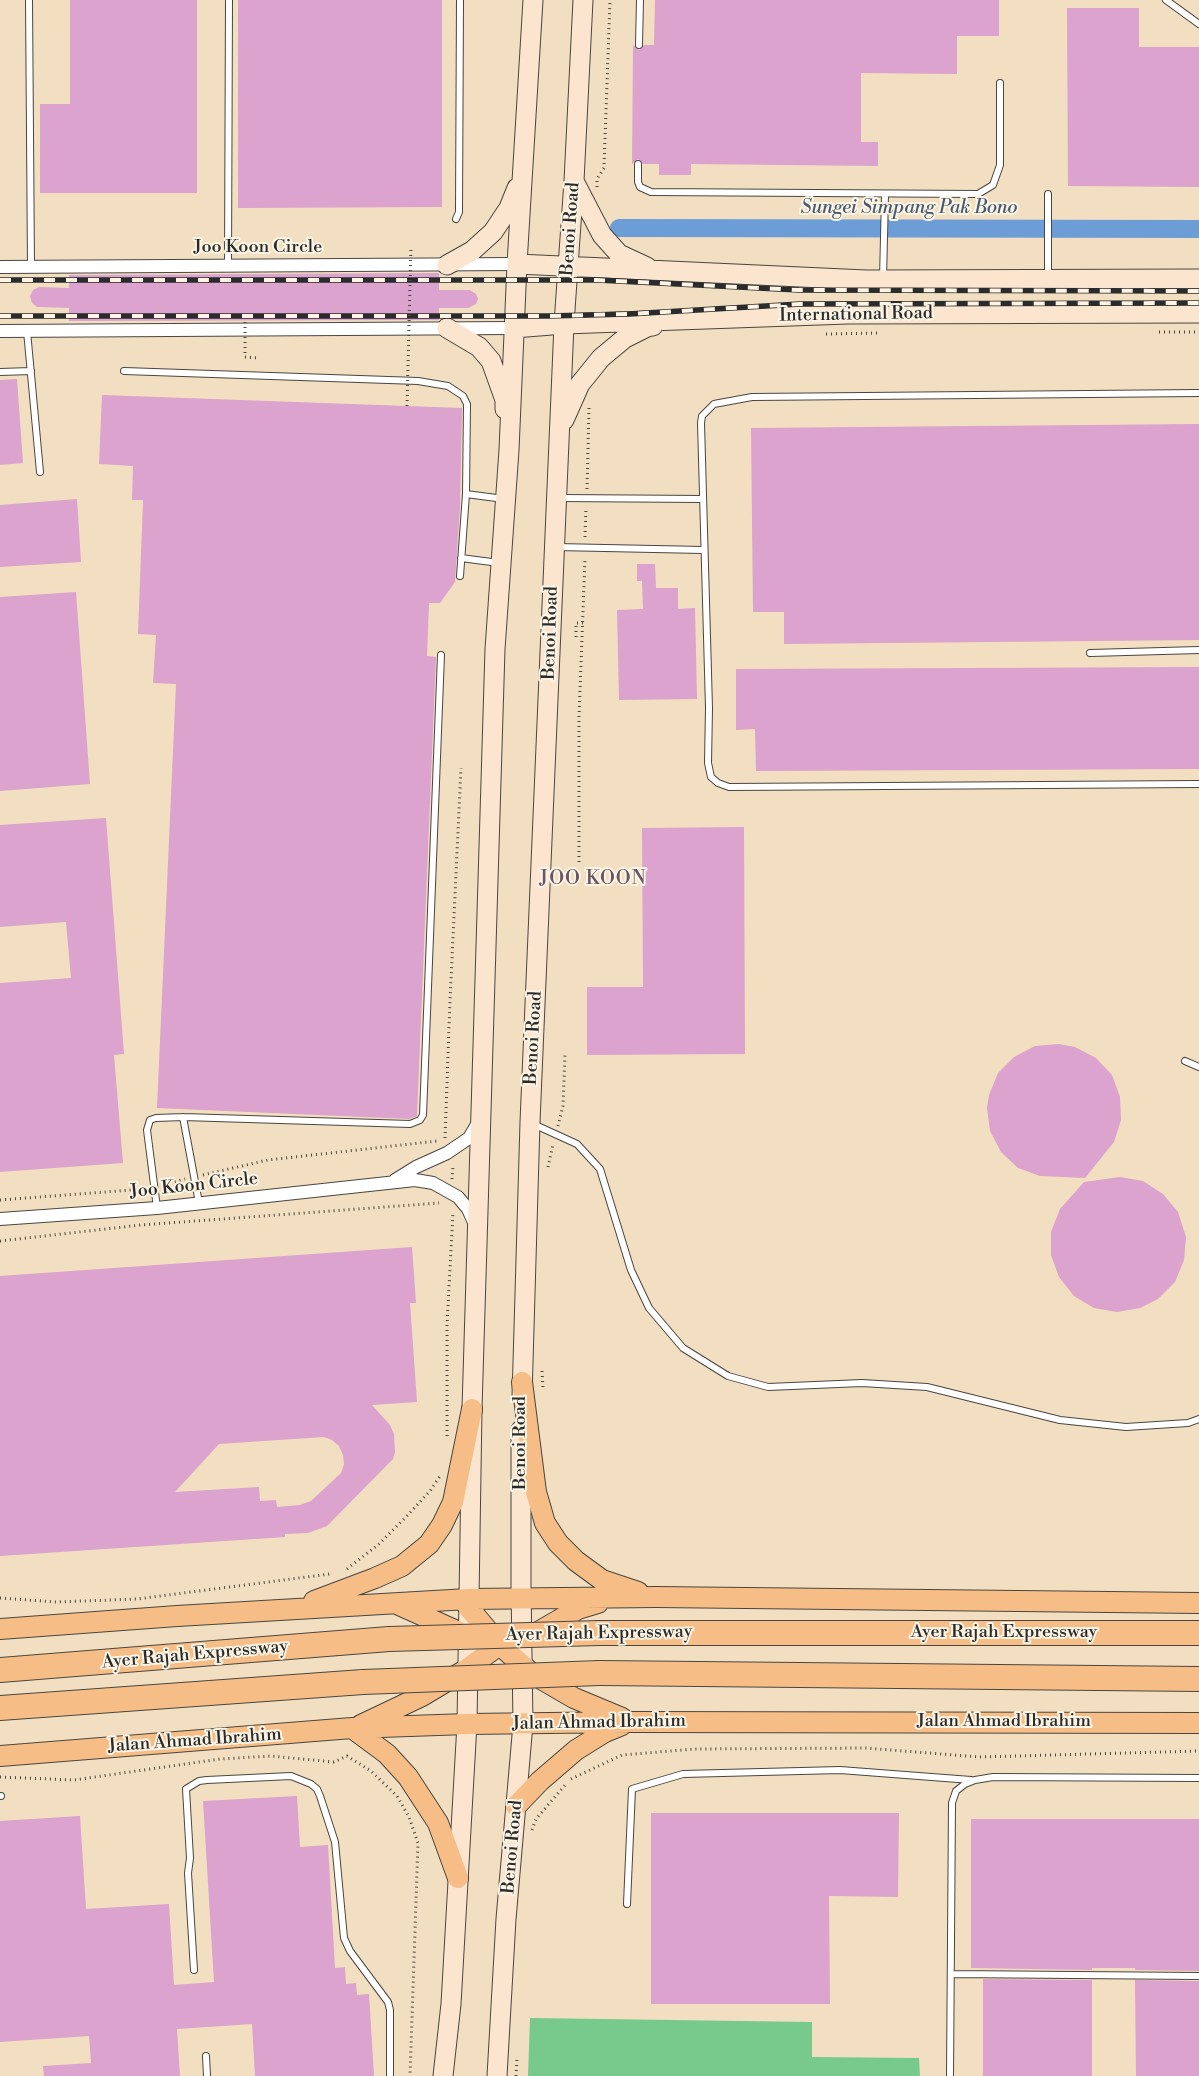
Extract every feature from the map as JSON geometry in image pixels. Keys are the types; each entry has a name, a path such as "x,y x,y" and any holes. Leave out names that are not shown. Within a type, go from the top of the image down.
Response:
{"highway":[{"name":"Ayer Rajah Expressway","path":"0,1670 388,1639 599,1633 1199,1633"},
{"path":"0,1708 363,1682 599,1673 1199,1679"}],"main road":[{"path":"444,2076 451,2004 467,1724 472,1409 495,649 509,450 517,264 533,0"},
{"name":"Benoi Road","path":"509,1649 522,1600 522,1382 530,1122 564,324 574,181 583,0"},
{"path":"447,265 472,251 493,232 509,208 522,176"},
{"path":"574,181 602,235 619,254 654,271"},
{"name":"International Road","path":"517,264 883,280 1199,279"},
{"name":"International Road","path":"514,328 564,324 848,314 1199,313"},
{"path":"560,431 580,384 601,358 619,343 647,327 692,320"},
{"path":"447,328 479,347 491,362 505,400 507,444 509,450"},
{"path":"522,1382 536,1492 545,1523 558,1543 576,1561 602,1580 656,1597"},
{"path":"291,1608 375,1578 402,1566 429,1544 442,1525 453,1502 472,1409"},
{"path":"0,1629 291,1608 395,1603 468,1603 656,1597 1199,1603"},
{"path":"352,1728 403,1706 468,1668 509,1649 578,1609 612,1598"},
{"path":"395,1603 468,1636 509,1649"},
{"path":"468,1603 531,1673 574,1698 631,1722"},
{"path":"509,1649 522,1685"},
{"path":"468,1690 509,1649"},
{"name":"Benoi Road","path":"497,2076 506,1919 523,1724 522,1685"},
{"path":"516,1806 540,1780 576,1750 605,1732 631,1722"},
{"name":"Jalan Ahmad Ibrahim","path":"0,1756 352,1728 467,1724 631,1722 1199,1723"},
{"path":"352,1728 387,1754 408,1777 438,1823 458,1878"}],"street":[{"name":"Joo Koon Circle","path":"0,267 517,264"},
{"path":"0,331 514,328"},
{"name":"Joo Koon Circle","path":"391,1182 450,1144 469,1138 482,1115"},
{"name":"Joo Koon Circle","path":"0,1219 157,1208 416,1180 433,1183 458,1197 468,1209 478,1231"}],"lane":[{"path":"29,0 31,267"},
{"path":"228,266 230,0"},
{"path":"456,219 459,212 460,0"},
{"path":"639,45 640,0"},
{"path":"1166,0 1199,24"},
{"path":"638,164 638,182 640,187 651,192 885,195 978,194 993,185 1000,165 1000,83"},
{"path":"883,280 885,195"},
{"path":"1048,195 1048,279"},
{"path":"27,331 40,472"},
{"path":"0,372 30,371"},
{"path":"124,371 418,381 448,386 463,396 468,404 466,494 460,576"},
{"path":"1199,393 752,397 726,400 714,404 702,416 703,550 709,708 708,763 711,777 718,784 729,787 1199,784"},
{"path":"466,494 506,499"},
{"path":"557,498 703,499"},
{"path":"555,547 703,550"},
{"path":"461,558 502,564"},
{"path":"1090,653 1199,650"},
{"path":"157,1208 147,1130 150,1120 183,1117 410,1124 420,1120 423,1104 441,655"},
{"path":"1185,1061 1199,1067"},
{"path":"183,1117 199,1203"},
{"path":"530,1122 577,1144 600,1169 630,1270 649,1308 683,1348 728,1376 768,1387 862,1383 927,1387 1060,1420 1126,1427 1188,1423 1199,1419"},
{"path":"627,1904 632,1789 682,1774 840,1770 975,1780"},
{"path":"194,1970 188,1873 190,1858 186,1789 199,1781 291,1776 311,1784 317,1789 320,1796 335,1842 344,1938 350,1951 388,2002 390,2010 390,2076"},
{"path":"950,2076 952,1803 956,1791 965,1784 975,1780 993,1777 1199,1778"},
{"path":"951,1974 1199,1976"},
{"path":"206,2056 207,2076"}],"path":[{"path":"597,188 597,179 604,168 610,0"},
{"path":"407,406 411,246"},
{"path":"245,322 244,357 259,358"},
{"path":"1154,332 1199,332"},
{"path":"825,334 881,333"},
{"path":"579,862 579,717 584,623 589,406"},
{"path":"576,637 576,622 584,623"},
{"path":"447,1439 447,1325 454,1206 451,1193 450,1144 450,1001 461,768"},
{"path":"547,1174 563,1106 565,1055"},
{"path":"0,1200 137,1191 268,1160 450,1144"},
{"path":"0,1241 140,1226 313,1212 446,1203 454,1206"},
{"path":"541,1363 543,1391"},
{"path":"342,1573 379,1544 405,1518 430,1490 443,1471"},
{"path":"0,1598 56,1602 137,1599 332,1574"},
{"path":"531,1833 536,1819 570,1779 622,1755 705,1748 865,1748 980,1757 1199,1751"},
{"path":"0,1777 74,1780 220,1759 271,1756 334,1762 347,1756 370,1771 397,1796 410,1817 418,1843 410,2076"},
{"path":"516,2076 517,2057"}],"green space":[{"path":"530,2018 812,2022 812,2057 919,2058 920,2076 528,2076"}],"building":[{"path":"70,0 197,0 197,193 40,193 40,104 70,104"},
{"path":"238,0 442,0 442,207 238,208"},
{"path":"655,0 999,0 999,36 957,36 957,74 861,73 861,142 878,142 878,166 691,164 691,175 659,175 659,164 643,164 638,159 632,164 633,45 639,50 644,45 654,45"},
{"path":"1067,8 1139,8 1139,47 1199,47 1199,187 1068,186"},
{"path":"439,273 439,290 470,290 476,294 478,299 476,304 468,308 439,308 439,320 69,321 69,308 37,307 32,303 30,296 33,290 39,287 69,288 69,275"},
{"path":"17,379 23,463 0,465 0,380"},
{"path":"102,395 462,408 460,507 455,582 440,603 429,603 427,656 436,657 417,1116 409,1119 157,1108 176,684 153,683 156,635 138,634 143,500 132,500 133,466 99,464"},
{"path":"1199,424 1199,640 784,644 784,612 753,612 751,428"},
{"path":"77,499 81,562 0,567 0,505"},
{"path":"637,564 655,564 656,588 678,588 678,609 695,608 697,699 619,700 617,610 643,609 642,581 637,581"},
{"path":"76,592 90,784 0,791 0,597"},
{"path":"1199,667 1199,769 756,771 755,729 736,730 736,669"},
{"path":"106,818 124,1054 114,1055 123,1163 0,1172 0,983 71,978 66,922 0,927 0,825"},
{"path":"744,827 745,1054 587,1055 587,987 643,987 642,828"},
{"path":"1059,1044 1075,1047 1096,1058 1112,1075 1120,1097 1121,1120 1114,1142 1085,1178 1040,1176 1018,1168 1001,1152 990,1131 987,1108 989,1095 998,1073 1014,1057 1035,1046"},
{"path":"1120,1177 1143,1181 1163,1194 1178,1212 1186,1237 1184,1260 1175,1282 1158,1299 1140,1308 1117,1312 1094,1308 1074,1296 1059,1277 1051,1255 1051,1232 1060,1209 1084,1182"},
{"path":"412,1247 416,1303 410,1303 417,1402 372,1405 390,1425 394,1434 395,1452 393,1459 327,1526 308,1533 285,1534 285,1537 0,1556 0,1276","holes":["324,1437 332,1440 339,1446 343,1455 344,1464 341,1473 311,1501 300,1505 277,1507 276,1500 260,1501 259,1487 175,1492 219,1444"]},
{"path":"297,1796 300,1847 328,1845 335,1968 345,1967 346,1984 356,1983 357,1995 369,1994 374,2076 255,2076 252,2024 177,2029 180,2076 44,2076 43,2066 91,2063 89,2036 0,2042 0,1821 80,1816 86,1909 169,1904 174,1985 214,1982 203,1801"},
{"path":"651,1813 899,1813 898,1897 829,1896 830,2004 651,2004"},
{"path":"971,1819 1199,1819 1199,1971 1135,1970 1135,1968 1092,1968 1092,1970 971,1968"},
{"path":"983,1979 1092,1980 1092,2076 983,2076"},
{"path":"1135,1980 1199,1981 1199,2076 1136,2076"}],"waterway":[{"name":"Sungei Simpang Pak Bono","path":"619,228 1199,229"}],"railway":[{"path":"0,280 597,280 799,290 1199,291"},
{"path":"0,316 548,316 629,314 800,304 1199,303"}],"district":[{"name":"JOO KOON","path":"593,879"}]}
